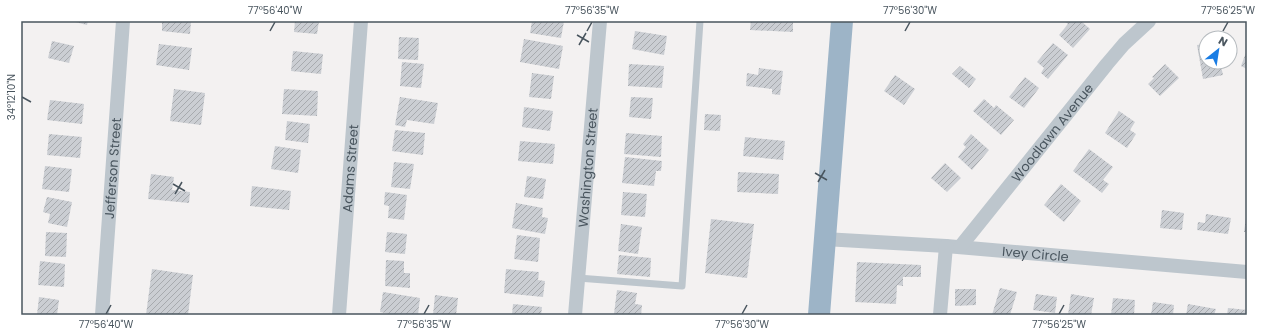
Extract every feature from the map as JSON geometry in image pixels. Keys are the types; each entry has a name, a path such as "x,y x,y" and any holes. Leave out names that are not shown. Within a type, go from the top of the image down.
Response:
{"highway":[{"path":"818,315 842,21"}],"street":[{"name":"Jefferson Street","path":"102,315 124,21"},
{"name":"Adams Street","path":"339,315 361,21"},
{"name":"Washington Street","path":"575,315 600,21"},
{"name":"Woodlawn Avenue","path":"953,247 1124,44 1150,21"},
{"name":"Ivey Circle","path":"824,239 953,247 1247,272"},
{"path":"940,315 953,247"}],"lane":[{"path":"578,278 682,286 700,21"}],"building":[{"path":"71,21 88,21 87,25"},
{"path":"162,21 191,21 190,34 162,31"},
{"path":"295,21 319,21 317,34 294,32"},
{"path":"532,21 564,21 561,38 530,33"},
{"path":"751,21 793,21 793,32 750,30"},
{"path":"1064,21 1081,21 1090,29 1073,48 1059,35 1068,24"},
{"path":"635,31 667,36 664,55 632,49"},
{"path":"399,37 419,38 418,60 398,59"},
{"path":"524,39 563,46 559,69 520,62"},
{"path":"52,41 74,46 69,63 48,58"},
{"path":"1053,43 1068,55 1048,79 1041,73 1044,68 1037,62"},
{"path":"159,44 192,48 189,70 156,65"},
{"path":"1247,50 1247,69 1241,66"},
{"path":"293,51 323,54 321,74 291,71"},
{"path":"402,62 424,64 421,88 400,86"},
{"path":"629,64 664,66 662,88 628,86"},
{"path":"1165,64 1179,78 1160,96 1148,84 1154,78 1152,77"},
{"path":"960,66 976,79 969,88 952,74"},
{"path":"759,68 783,71 780,95 772,94 772,89 746,86 747,73 758,75"},
{"path":"1201,70 1222,70 1223,75 1203,79"},
{"path":"532,73 554,76 551,99 529,97"},
{"path":"895,75 915,89 904,105 884,91"},
{"path":"1025,77 1039,88 1024,108 1009,97"},
{"path":"174,89 205,93 201,125 170,121"},
{"path":"284,89 318,91 317,116 282,114"},
{"path":"400,97 438,103 434,124 407,120 405,127 395,125"},
{"path":"631,97 653,98 651,119 629,117"},
{"path":"984,99 994,108 996,105 1014,120 1001,135 973,111"},
{"path":"50,100 84,104 82,124 47,120"},
{"path":"524,107 553,111 550,131 522,127"},
{"path":"1119,111 1135,122 1130,130 1136,134 1127,148 1105,133"},
{"path":"705,114 721,115 720,131 704,130"},
{"path":"287,121 310,124 308,143 285,140"},
{"path":"395,130 425,133 423,155 392,151"},
{"path":"626,133 662,136 661,157 624,154"},
{"path":"49,134 82,137 80,158 47,155"},
{"path":"971,134 989,150 972,170 958,157 966,147 963,144"},
{"path":"745,137 785,141 783,160 743,156"},
{"path":"520,141 555,144 553,164 518,161"},
{"path":"275,146 301,150 298,173 271,169"},
{"path":"1089,149 1113,167 1103,180 1109,184 1102,193 1073,171"},
{"path":"625,157 662,161 661,171 656,171 654,186 622,183"},
{"path":"394,162 414,164 410,189 391,187"},
{"path":"945,163 961,178 947,192 931,178"},
{"path":"45,166 72,169 69,192 42,189"},
{"path":"738,172 779,174 778,194 737,192"},
{"path":"151,174 174,177 172,190 190,192 189,203 148,199"},
{"path":"527,176 546,179 543,199 524,197"},
{"path":"1061,184 1081,201 1064,222 1044,205"},
{"path":"252,186 291,191 289,210 250,206"},
{"path":"385,192 407,195 404,220 388,218 389,206 384,205"},
{"path":"623,192 647,194 645,217 621,215"},
{"path":"47,197 72,202 67,227 48,223 50,214 43,212"},
{"path":"516,203 543,208 542,217 548,218 545,234 512,228"},
{"path":"1162,210 1184,213 1182,230 1160,228"},
{"path":"1206,214 1231,218 1228,234 1197,230 1198,222 1205,223"},
{"path":"1246,218 1247,232 1244,232"},
{"path":"711,219 754,224 747,278 705,273"},
{"path":"621,224 642,227 638,254 618,251"},
{"path":"46,232 67,233 66,257 45,256"},
{"path":"387,232 407,234 405,254 385,252"},
{"path":"517,235 540,238 538,262 514,259"},
{"path":"619,255 651,258 650,277 617,274"},
{"path":"386,260 404,261 404,273 410,273 410,288 385,286"},
{"path":"40,261 65,264 64,287 38,285"},
{"path":"857,262 921,265 921,277 903,277 903,286 897,285 896,304 855,302"},
{"path":"152,269 193,275 188,315 146,315"},
{"path":"506,269 539,272 538,280 545,281 543,297 504,293"},
{"path":"1000,288 1017,292 1010,315 992,315"},
{"path":"955,289 976,289 976,305 955,306"},
{"path":"617,290 637,293 635,304 642,305 641,315 614,314"},
{"path":"383,292 420,298 418,315 395,315 380,312"},
{"path":"1036,294 1057,297 1055,313 1033,310"},
{"path":"1071,294 1094,298 1091,315 1068,315"},
{"path":"435,295 458,298 456,315 433,315"},
{"path":"39,297 59,300 57,315 37,315"},
{"path":"1113,298 1135,300 1134,315 1111,315"},
{"path":"1153,302 1174,305 1173,315 1151,315"},
{"path":"513,304 542,307 541,315 512,315"},
{"path":"1188,304 1216,309 1214,315 1186,315"},
{"path":"1228,308 1247,310 1247,315 1227,315"}]}
